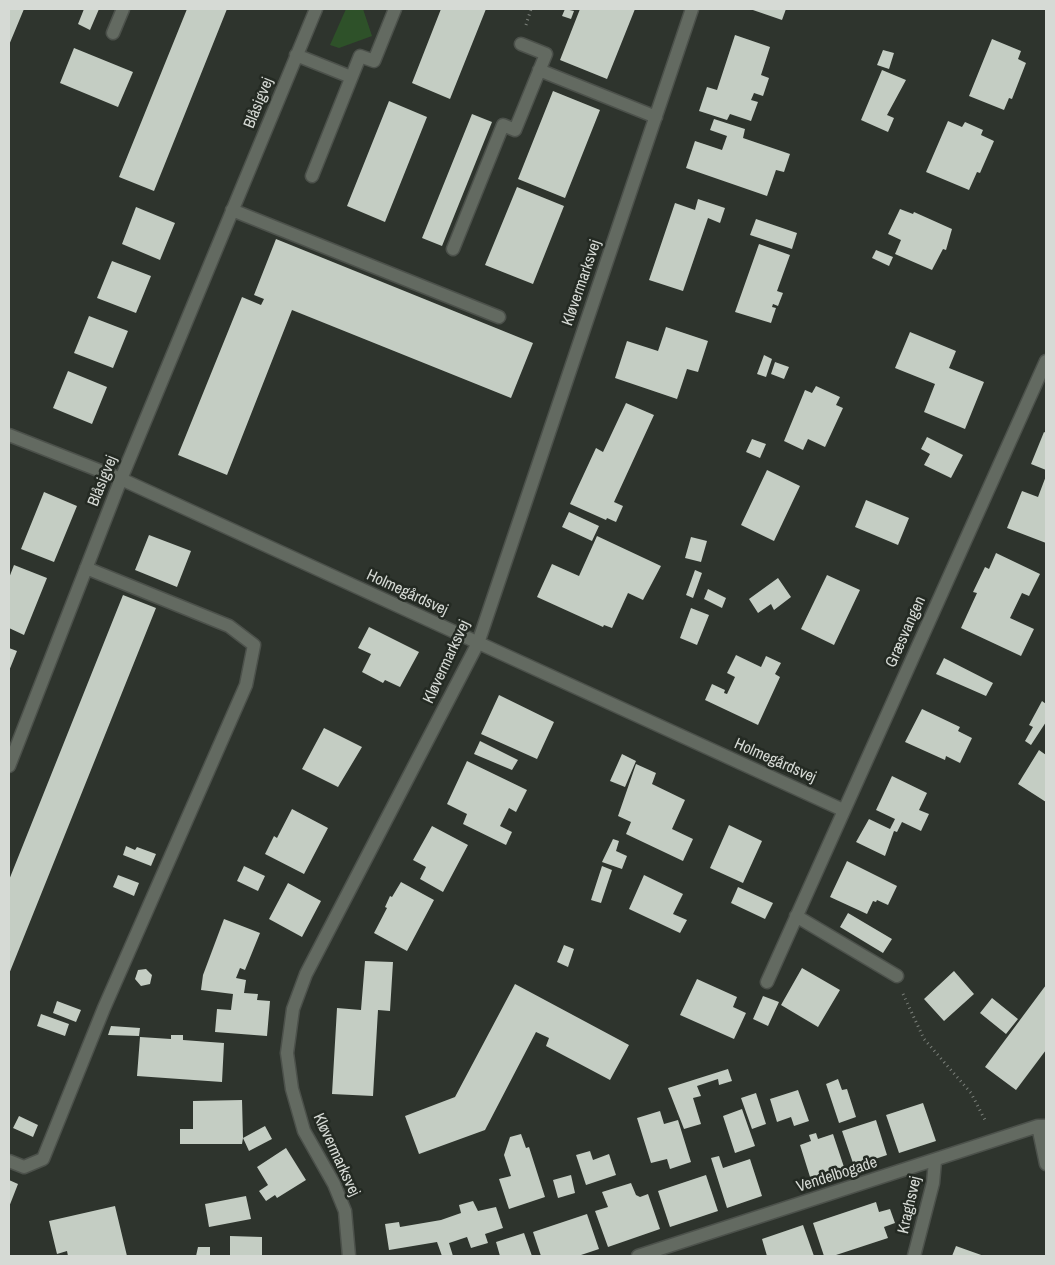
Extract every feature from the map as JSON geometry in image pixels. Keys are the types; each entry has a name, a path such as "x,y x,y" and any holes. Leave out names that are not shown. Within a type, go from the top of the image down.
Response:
{"street":[{"path":"113,33 124,9"},
{"name":"Blåsigvej","path":"9,766 121,479 316,9"},
{"path":"312,176 360,56 374,62 395,9"},
{"name":"Kløvermarksvej","path":"349,1256 345,1212 334,1184 304,1131 292,1089 287,1053 292,1009 306,974 478,643 692,9"},
{"path":"453,249 503,125 515,130 546,54 520,44"},
{"path":"296,55 351,77"},
{"path":"539,70 656,117"},
{"path":"232,210 499,317"},
{"name":"Græsvangen","path":"767,982 1046,361"},
{"name":"Holmegårdsvej","path":"9,435 121,479 844,810"},
{"path":"9,1161 24,1167 43,1159 104,1008 246,685 254,645 230,626 86,568"},
{"path":"796,916 897,976"},
{"path":"1042,1126 1046,1164"},
{"name":"Vendelbogade","path":"638,1256 1042,1126"},
{"name":"Kraghsvej","path":"914,1256 932,1183 935,1161"}],"path":[{"path":"897,976 908,1009 924,1040 971,1093 986,1121 993,1142"}],"green space":[{"path":"346,9 363,9 372,36 339,48 330,45"}],"building":[{"path":"9,9 24,9 9,45"},
{"path":"84,9 99,9 90,30 78,24"},
{"path":"187,9 227,9 154,191 119,177"},
{"path":"441,9 486,9 450,99 412,83"},
{"path":"565,9 574,11 571,19 562,16"},
{"path":"580,9 635,9 607,79 560,60"},
{"path":"750,9 786,9 782,20"},
{"path":"735,35 770,47 761,75 769,78 763,96 754,93 751,100 758,102 751,121 730,114 727,120 699,111 707,87 717,90"},
{"path":"992,39 1021,51 1018,59 1026,63 1012,99 1009,98 1004,110 969,96"},
{"path":"74,48 133,72 118,107 60,83"},
{"path":"883,50 894,53 889,69 877,65"},
{"path":"882,70 906,80 887,115 894,118 888,132 861,120"},
{"path":"553,91 600,110 565,198 518,179"},
{"path":"389,101 427,117 385,222 347,206"},
{"path":"472,114 492,122 442,246 422,238"},
{"path":"714,119 745,129 743,138 790,154 784,172 776,170 767,196 686,168 695,141 722,150 727,136 710,130"},
{"path":"948,121 962,127 965,122 983,130 981,135 994,141 980,173 977,172 969,190 926,172"},
{"path":"517,187 564,206 533,284 485,265"},
{"path":"698,199 725,208 720,223 708,218 683,291 649,280 675,203 695,210"},
{"path":"136,207 175,223 160,260 122,244"},
{"path":"900,209 913,214 914,212 952,229 946,250 943,249 932,270 895,254 901,240 888,234"},
{"path":"756,219 797,233 792,249 750,235"},
{"path":"276,239 533,343 511,398 292,310 227,475 178,455 242,297 261,305 264,299 254,295"},
{"path":"759,244 790,255 777,291 783,293 778,306 773,304 772,307 776,308 771,323 735,312"},
{"path":"876,250 893,257 889,266 872,258"},
{"path":"112,261 151,276 136,313 97,298"},
{"path":"89,316 128,331 113,368 74,353"},
{"path":"666,327 708,341 698,372 687,369 677,399 615,378 627,341 658,351"},
{"path":"910,332 956,351 949,368 984,382 965,429 924,412 935,384 895,368"},
{"path":"764,355 772,359 766,377 757,374"},
{"path":"775,362 789,367 784,379 771,374"},
{"path":"68,371 107,387 92,424 53,408"},
{"path":"816,386 840,397 836,405 843,408 825,447 808,439 803,450 784,441 805,390 812,393"},
{"path":"626,403 654,415 614,502 623,506 616,522 607,518 606,520 570,504 596,448 603,452"},
{"path":"1044,432 1046,433 1046,470 1031,464"},
{"path":"927,437 963,455 951,478 924,465 930,454 921,449"},
{"path":"752,439 766,444 760,458 746,452"},
{"path":"767,470 800,486 774,541 741,525"},
{"path":"1046,476 1046,543 1007,528 1022,491 1038,497"},
{"path":"44,492 77,506 54,562 21,549"},
{"path":"866,500 909,518 898,545 855,527"},
{"path":"569,512 599,526 592,541 562,527"},
{"path":"149,535 191,551 177,587 135,570"},
{"path":"597,536 661,566 643,600 628,593 612,628 604,625 603,627 537,597 552,564 579,576"},
{"path":"691,537 707,541 701,562 685,558"},
{"path":"996,553 1040,574 1029,596 1022,593 1010,618 1034,629 1021,656 961,628 977,593 973,592 985,567 989,569"},
{"path":"14,565 47,578 24,635 9,628 9,578"},
{"path":"695,570 702,573 693,598 686,595"},
{"path":"827,575 860,590 834,645 801,629"},
{"path":"778,578 791,597 774,610 771,604 758,613 749,599"},
{"path":"708,589 726,598 722,608 704,599"},
{"path":"123,595 156,608 9,974 9,880"},
{"path":"691,608 709,615 697,645 680,638"},
{"path":"369,627 419,652 400,687 385,680 383,683 362,672 371,654 358,648"},
{"path":"9,648 17,651 9,671"},
{"path":"736,655 761,667 766,656 781,663 775,674 780,677 758,725 705,700 712,684 725,690 724,693 727,694 735,677 727,673"},
{"path":"944,658 993,683 986,696 936,674"},
{"path":"499,695 554,722 537,759 481,734"},
{"path":"1042,701 1046,704 1046,722 1031,745 1025,741 1033,727 1029,725"},
{"path":"922,709 960,727 958,731 972,738 960,763 946,756 945,760 905,742"},
{"path":"324,728 362,747 338,787 302,769"},
{"path":"480,741 518,760 512,770 474,754"},
{"path":"1039,750 1046,755 1046,802 1018,784"},
{"path":"622,754 636,761 625,787 610,781"},
{"path":"467,761 527,790 516,812 509,808 500,826 512,832 506,845 463,824 467,814 447,804"},
{"path":"636,764 656,773 652,784 685,800 672,829 693,839 683,861 626,834 631,822 618,816"},
{"path":"892,776 927,793 919,810 929,814 921,831 902,822 897,832 894,831 885,856 856,842 869,819 890,829 895,819 876,810"},
{"path":"292,809 328,828 304,874 265,854 274,836 277,838"},
{"path":"729,825 762,841 743,883 710,868"},
{"path":"432,826 468,845 443,892 420,879 426,867 413,860"},
{"path":"613,839 619,841 616,851 627,856 622,869 602,862"},
{"path":"126,846 135,850 137,847 156,854 151,866 123,855"},
{"path":"847,861 897,886 888,905 877,900 876,902 873,901 867,914 830,897"},
{"path":"244,866 265,876 258,891 237,881"},
{"path":"602,866 612,870 601,903 591,900"},
{"path":"118,875 139,883 134,896 113,887"},
{"path":"644,875 683,894 673,914 687,920 680,933 629,909"},
{"path":"401,882 434,900 407,951 374,933 387,908 385,907 390,896 392,897"},
{"path":"288,883 321,901 302,937 269,919"},
{"path":"738,887 773,903 765,919 731,903"},
{"path":"848,913 892,939 883,953 840,927"},
{"path":"224,919 260,933 245,970 240,968 236,978 246,980 244,993 258,994 257,1000 270,1001 267,1036 215,1032 217,1009 231,1010 233,994 201,990 203,975"},
{"path":"564,945 574,949 568,967 557,962"},
{"path":"365,961 393,962 390,1011 378,1010 373,1096 332,1094 337,1008 361,1010"},
{"path":"802,968 840,990 818,1027 781,1005"},
{"path":"146,969 152,975 150,984 141,986 135,979 138,970"},
{"path":"954,971 974,994 944,1021 924,999"},
{"path":"697,979 737,997 733,1007 746,1013 734,1039 680,1015"},
{"path":"515,984 629,1045 610,1080 546,1046 549,1038 536,1032 485,1130 419,1154 405,1116 455,1097"},
{"path":"1046,985 1046,1050 1016,1090 985,1067"},
{"path":"763,996 779,1002 768,1026 753,1019"},
{"path":"992,998 1018,1019 1006,1034 980,1013"},
{"path":"57,1001 81,1010 76,1022 53,1013"},
{"path":"41,1014 69,1024 65,1036 37,1026"},
{"path":"111,1026 140,1028 139,1036 108,1035"},
{"path":"171,1035 183,1035 183,1040 224,1043 222,1082 137,1076 140,1037 171,1039"},
{"path":"728,1069 732,1081 719,1085 718,1079 697,1086 701,1096 693,1098 701,1124 684,1129 668,1088"},
{"path":"838,1079 842,1090 847,1089 856,1117 839,1123 826,1084"},
{"path":"798,1090 809,1121 794,1126 791,1117 777,1122 770,1099"},
{"path":"756,1093 766,1124 752,1129 741,1098"},
{"path":"242,1100 242,1144 180,1144 180,1129 193,1129 193,1101"},
{"path":"923,1103 936,1141 899,1153 886,1115"},
{"path":"742,1109 755,1146 735,1153 723,1116"},
{"path":"660,1111 664,1124 678,1120 691,1162 670,1169 667,1159 651,1163 637,1118"},
{"path":"19,1116 38,1125 33,1137 13,1128"},
{"path":"876,1120 887,1155 854,1166 842,1131"},
{"path":"265,1126 272,1139 249,1151 243,1138"},
{"path":"816,1133 818,1139 833,1134 845,1170 811,1180 800,1145 811,1141 809,1135"},
{"path":"521,1134 526,1148 529,1147 545,1197 509,1209 499,1179 511,1176 504,1155 510,1137"},
{"path":"286,1148 306,1180 277,1198 275,1195 266,1201 259,1191 268,1185 257,1167"},
{"path":"590,1151 593,1160 609,1154 616,1175 586,1185 576,1155"},
{"path":"719,1156 723,1168 750,1159 762,1196 727,1208 711,1158"},
{"path":"571,1175 575,1193 558,1198 553,1180"},
{"path":"706,1175 718,1211 670,1227 658,1191"},
{"path":"9,1180 18,1184 9,1207"},
{"path":"631,1183 636,1195 640,1197 648,1194 660,1229 608,1247 595,1211 608,1207 602,1192"},
{"path":"246,1196 251,1219 209,1227 205,1204"},
{"path":"473,1201 478,1211 496,1207 503,1228 485,1234 488,1243 471,1248 467,1237 449,1243 453,1256 442,1256 437,1242 389,1250 385,1224 399,1222 400,1227 441,1220 461,1213 459,1205"},
{"path":"876,1202 879,1212 890,1209 895,1223 884,1227 888,1238 833,1256 824,1256 813,1223"},
{"path":"115,1206 127,1256 68,1256 67,1251 57,1254 49,1221"},
{"path":"587,1214 599,1249 578,1256 541,1256 533,1232"},
{"path":"803,1225 814,1256 767,1256 762,1239"},
{"path":"524,1233 532,1256 500,1256 496,1242"},
{"path":"230,1236 262,1237 262,1256 230,1256"},
{"path":"956,1246 984,1256 952,1256"},
{"path":"198,1247 210,1247 210,1256 196,1256"}]}
